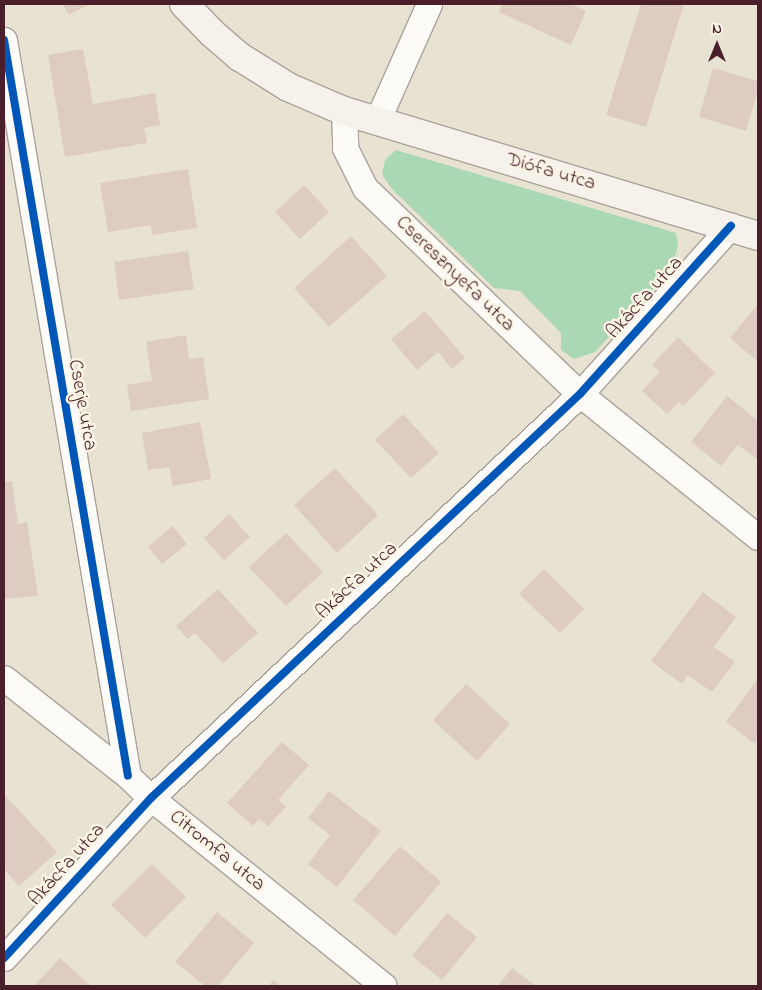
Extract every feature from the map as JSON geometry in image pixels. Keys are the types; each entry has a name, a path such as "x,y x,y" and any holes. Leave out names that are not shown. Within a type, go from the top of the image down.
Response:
{"street":[{"path":"184,4 212,33 240,56 288,87 344,111"},
{"path":"376,121 428,4"},
{"name":"Cserje utca","path":"4,40 128,776"},
{"name":"Diófa utca","path":"344,111 731,226 758,236"},
{"name":"Cseresznyefa utca","path":"344,111 345,148 365,188 580,394 758,536"},
{"name":"Akácfa utca","path":"4,958 151,798 580,394 731,226"},
{"name":"Citromfa utca","path":"4,678 128,776 151,798 384,986"}],"green space":[{"path":"396,150 676,233 678,245 672,269 595,352 574,359 561,350 561,333 520,291 494,288 391,188 382,174 385,160"}],"building":[{"path":"63,4 90,4 69,15"},
{"path":"502,4 570,4 586,11 571,45 499,12"},
{"path":"641,4 684,4 646,127 606,115"},
{"path":"83,49 93,104 155,93 160,125 144,128 147,143 65,157 48,55"},
{"path":"713,68 758,81 758,90 746,131 699,117"},
{"path":"188,169 197,228 152,235 151,225 108,232 100,183"},
{"path":"304,185 329,212 300,239 275,212"},
{"path":"351,236 387,276 329,327 294,288"},
{"path":"188,251 194,289 119,300 114,262"},
{"path":"758,304 758,362 730,338"},
{"path":"425,311 465,358 452,369 438,352 417,370 391,339"},
{"path":"186,335 189,359 203,357 209,399 131,411 127,385 152,381 146,342"},
{"path":"678,337 715,373 683,406 679,402 667,414 642,391 660,372 652,365"},
{"path":"727,396 758,421 758,460 738,445 721,466 691,442"},
{"path":"403,414 439,453 411,478 375,440"},
{"path":"200,422 211,479 173,486 169,467 148,470 142,433"},
{"path":"335,468 378,515 337,553 294,505"},
{"path":"12,481 18,524 27,522 38,596 4,599 4,482"},
{"path":"229,514 250,537 224,560 204,538"},
{"path":"173,526 187,544 162,564 148,547"},
{"path":"286,533 323,572 286,606 249,567"},
{"path":"544,569 584,609 560,633 519,594"},
{"path":"218,589 258,633 223,663 195,633 188,639 176,626"},
{"path":"703,592 736,617 714,647 735,662 712,692 688,675 682,684 651,661"},
{"path":"758,678 758,739 755,744 726,722"},
{"path":"466,684 510,724 477,761 433,720"},
{"path":"282,742 309,765 278,800 286,807 268,826 259,819 253,826 227,803"},
{"path":"329,791 381,831 337,887 308,864 330,835 308,818"},
{"path":"4,794 57,852 19,886 4,869"},
{"path":"400,846 441,882 395,936 353,900"},
{"path":"152,864 186,897 145,938 111,905"},
{"path":"217,912 254,943 218,986 205,986 175,962"},
{"path":"447,913 477,937 442,980 412,956"},
{"path":"60,958 91,986 34,986"},
{"path":"512,968 536,986 498,986"},
{"path":"273,980 281,986 269,986"}],"cycle path":[{"path":"4,40 128,776"},
{"path":"4,958 151,798 580,394 731,226"}]}
